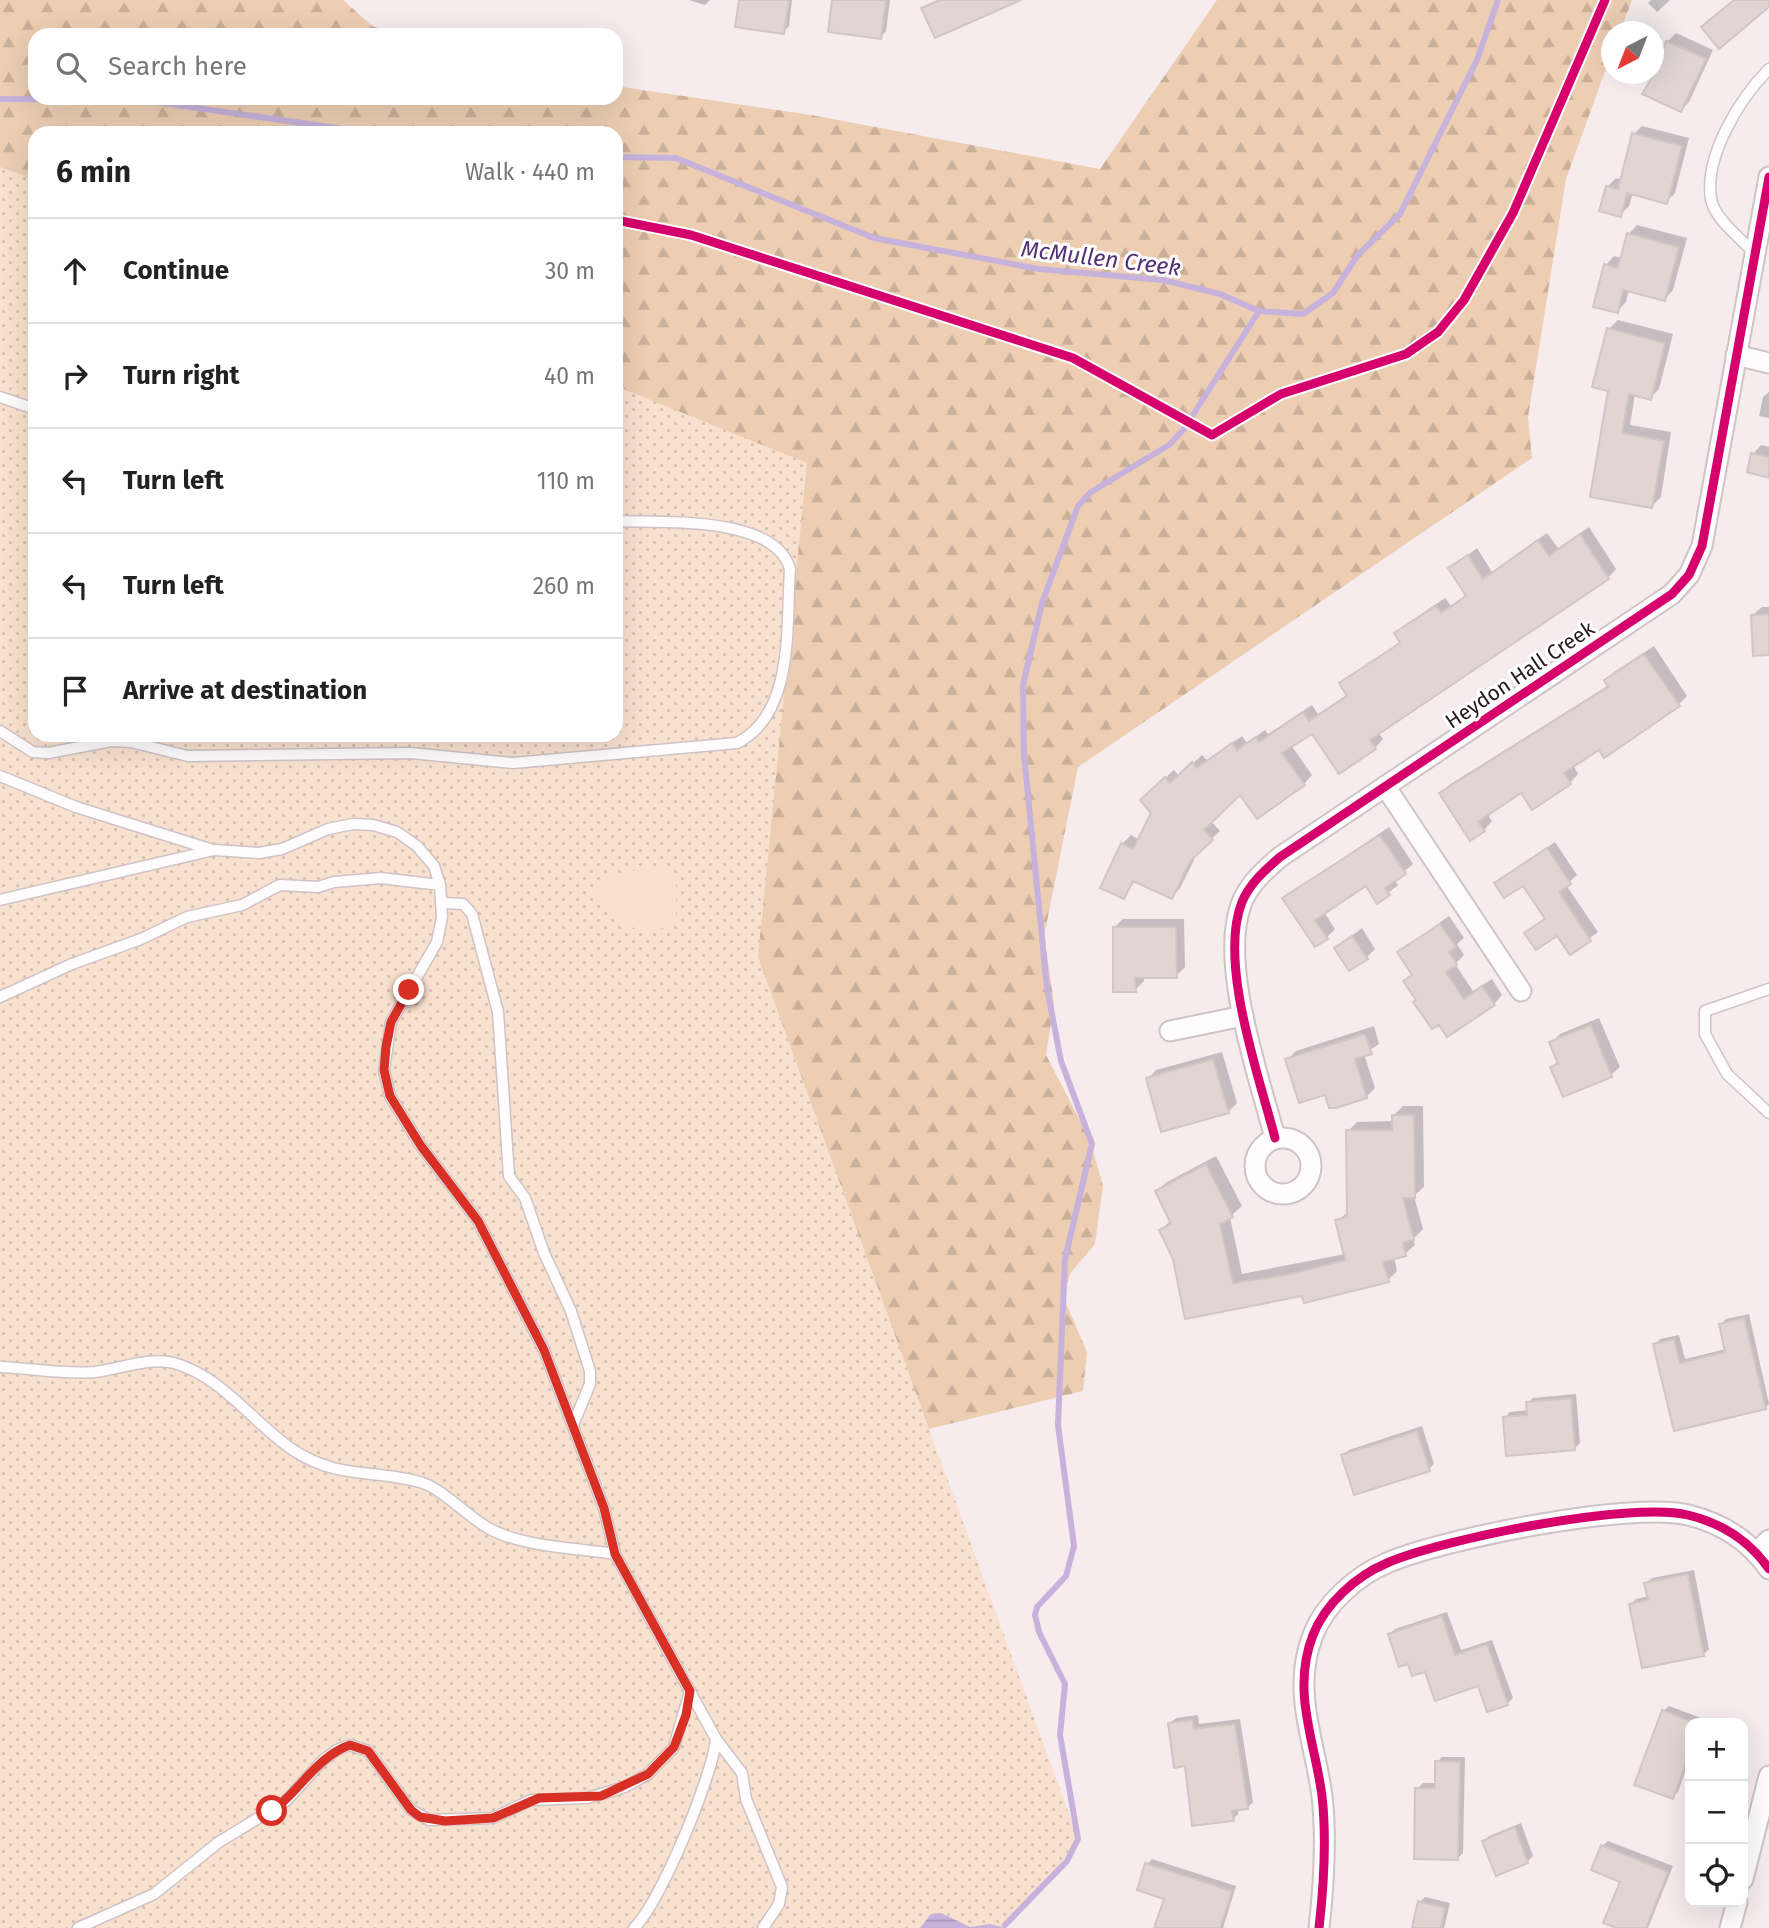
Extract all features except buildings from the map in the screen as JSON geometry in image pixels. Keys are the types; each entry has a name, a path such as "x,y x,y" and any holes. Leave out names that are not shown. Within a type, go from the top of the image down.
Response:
{"street":[{"name":"Heydon Hall Creek","path":"1275,1138 1243,1016 1233,947 1243,901 1257,878 1280,857 1672,594 1689,575 1702,546 1769,177"},
{"path":"1736,355 1769,363"},
{"path":"1385,786 1521,991"},
{"path":"1170,1031 1243,1016"},
{"path":"1319,1928 1325,1843 1322,1796 1304,1714 1303,1684 1313,1634 1326,1612 1352,1585 1387,1563 1485,1535 1642,1512 1672,1512 1716,1524 1740,1538 1763,1546 1769,1569"},
{"path":"1748,1859 1769,1776"},
{"path":"1730,1928 1736,1907"}],"lane":[{"path":"1754,253 1724,223 1711,198 1715,157 1734,114 1755,83 1769,69"},
{"path":"0,397 28,407"},
{"path":"116,742 188,756 411,753 513,762 737,743 751,736 762,725 781,676 790,569 787,558 768,541 743,531 709,525 623,521"},
{"path":"0,731 33,752 48,753 106,742"},
{"path":"0,776 76,807 214,850"},
{"path":"0,900 214,850 271,851 328,829 353,824 373,825 397,832 418,846 434,866 440,885 441,903 438,942 391,1022 384,1070 390,1096 406,1125 478,1221 544,1350 604,1508 615,1554 716,1739 742,1773 750,1810 782,1887 779,1904 763,1928"},
{"path":"0,997 72,964 141,939 187,917 242,905 280,885 317,887 373,878 440,885"},
{"path":"441,903 463,904 468,908 493,985 498,1012 509,1176 525,1198 544,1253 571,1311 590,1371 590,1384 573,1425"},
{"path":"1769,989 1705,1010 1704,1034 1727,1074 1769,1113"},
{"path":"0,1367 65,1373 97,1372 127,1364 173,1363 212,1382 293,1450 328,1467 360,1475 423,1482 492,1531 526,1540 615,1554"},
{"path":"78,1928 155,1894 219,1842 286,1801 323,1760 337,1750 350,1745 368,1751 411,1810 420,1817 445,1821 493,1818 539,1798 601,1796 648,1774 674,1747 686,1715 690,1691"},
{"path":"634,1928 656,1900 711,1764 716,1739"}],"shaded area":[{"path":"0,99 28,126 28,742 623,742 623,160 871,250 758,957 1078,1839 1062,1866 1004,1928 0,1928"},
{"path":"661,867 676,875 676,916 666,926 655,931 633,928 622,922 595,896 594,887 603,875"},
{"path":"941,1913 970,1927 990,1924 1006,1928 920,1928 931,1914"}],"green space":[{"path":"0,0 343,0 378,28 28,28 28,105 623,105 623,87 811,115 1100,169 1217,0 1632,0 1624,21 1601,21 1601,83 1566,179 1528,417 1532,458 1078,767 1044,936 1054,1003 1046,1055 1090,1140 1103,1186 1095,1244 1070,1274 1063,1296 1087,1352 1083,1391 929,1429 758,957 807,463 623,389 623,126 28,126 28,177 0,167"}],"waterway":[{"name":"McMullen Creek","path":"623,157 676,158 874,238 1039,269 1163,280 1220,294 1259,311 1303,314 1333,293 1357,256 1400,214 1477,60 1498,0"},
{"name":"McMullen Creek","path":"0,99 28,99"},
{"name":"McMullen Creek","path":"177,105 322,126"},
{"path":"1005,1925 1067,1861 1078,1839 1060,1735 1065,1684 1039,1632 1035,1615 1037,1607 1066,1576 1074,1546 1058,1425 1065,1259 1092,1144 1061,1061 1047,988 1024,755 1023,685 1042,603 1078,506 1091,492 1169,445 1184,429 1259,311"}],"cycle path":[{"path":"623,221 691,235 1073,358 1212,435 1281,394 1406,354 1438,332 1464,300 1513,213 1605,0"},
{"path":"1275,1138 1251,1052 1238,987 1236,927 1245,895 1258,877 1280,857 1672,594 1689,575 1702,546 1769,177"},
{"path":"1319,1928 1324,1862 1324,1813 1304,1696 1304,1676 1307,1656 1318,1624 1325,1612 1353,1583 1387,1563 1449,1543 1537,1525 1625,1513 1661,1512 1688,1515 1712,1523 1753,1549 1769,1569"}],"route":[{"path":"272,1811 286,1801 323,1760 350,1745 361,1746 368,1751 411,1810 429,1820 493,1818 539,1798 601,1796 648,1774 667,1757 681,1732 686,1715 690,1691 615,1554 604,1508 544,1350 478,1221 421,1146 390,1096 384,1070 386,1047 391,1022 409,990"}]}
